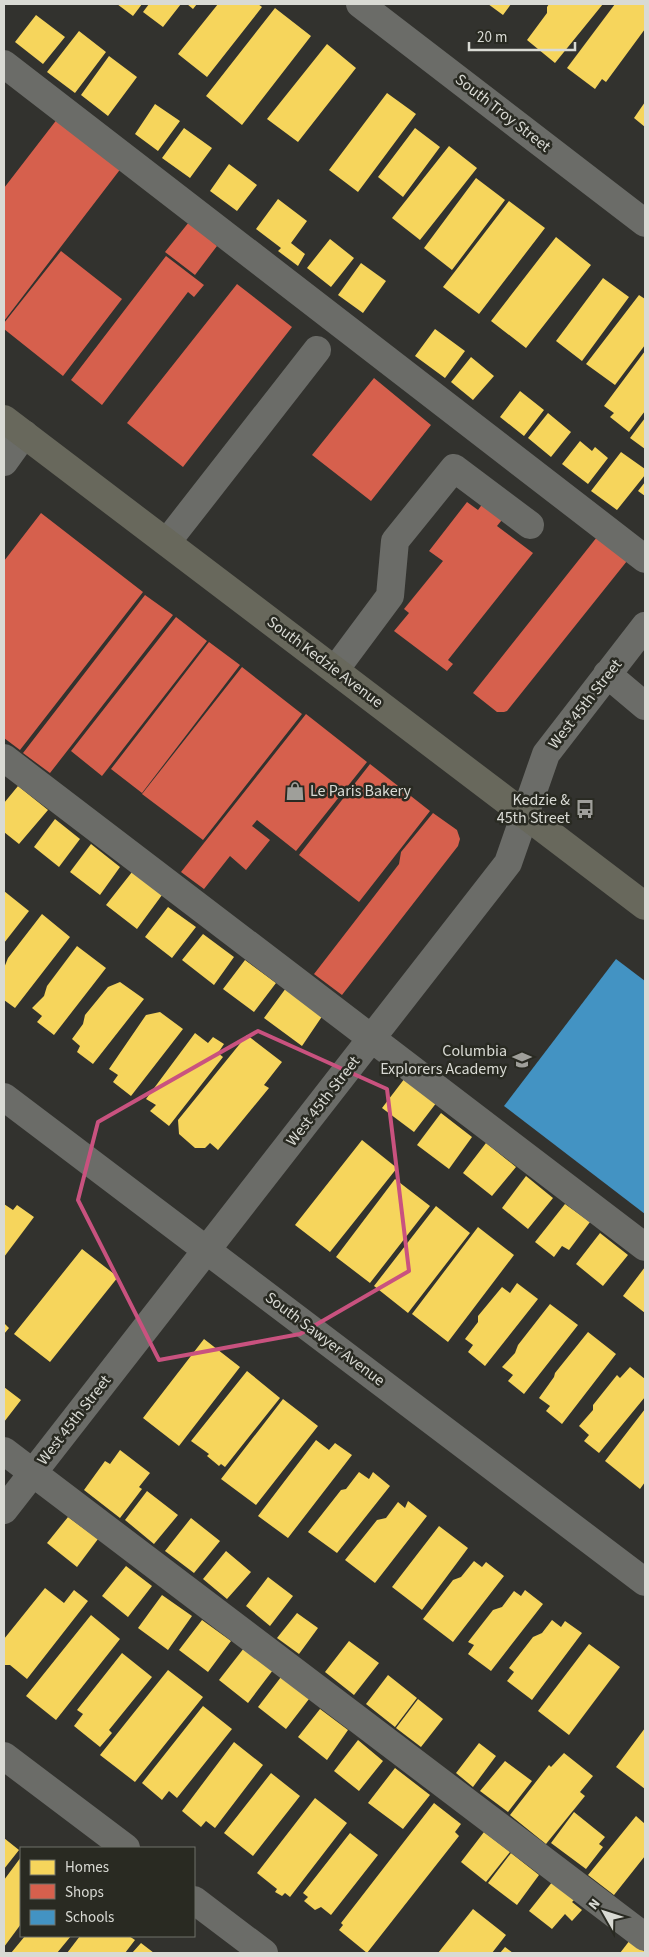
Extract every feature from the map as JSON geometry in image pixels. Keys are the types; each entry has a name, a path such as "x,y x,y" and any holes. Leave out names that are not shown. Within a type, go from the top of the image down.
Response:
{"main road":[{"name":"South Kedzie Avenue","path":"14,427 645,906"}],"street":[{"name":"South Troy Street","path":"360,4 645,223"},
{"path":"4,64 645,558"},
{"path":"167,542 317,350"},
{"path":"4,462 14,427"},
{"path":"335,670 390,596 396,541 454,468 530,524"},
{"name":"West 45th Street","path":"4,1510 508,864 546,754 645,626"},
{"path":"607,674 645,706"},
{"path":"4,758 645,1247"},
{"name":"South Sawyer Avenue","path":"4,1097 645,1582"},
{"path":"4,1451 645,1937"},
{"path":"4,1756 125,1847"},
{"path":"195,1901 264,1953"}],"highlighted area":[{"path":"258,1031 387,1089 409,1271 300,1334 159,1360 78,1200 98,1122"}],"building: Homes":[{"path":"117,4 142,4 133,16"},
{"path":"149,4 181,4 163,27 143,12"},
{"path":"187,4 197,4 193,9"},
{"path":"218,4 258,4 262,7 207,77 178,54"},
{"path":"488,4 511,4 503,15"},
{"path":"549,4 603,4 555,63 527,40 547,13"},
{"path":"615,4 645,4 645,29 606,82 602,79 595,89 567,68"},
{"path":"275,8 311,36 242,125 206,96"},
{"path":"36,15 65,37 43,64 15,42"},
{"path":"79,31 106,52 75,93 47,72"},
{"path":"327,44 356,68 298,142 267,119"},
{"path":"109,56 137,77 108,116 81,95"},
{"path":"387,93 416,114 358,192 329,170"},
{"path":"645,102 645,127 634,118"},
{"path":"155,104 180,121 158,151 135,134"},
{"path":"184,128 212,148 190,178 162,158"},
{"path":"415,128 440,147 403,197 378,177"},
{"path":"449,146 477,168 420,240 392,218"},
{"path":"229,164 257,185 237,211 210,191"},
{"path":"476,178 505,200 452,270 424,248"},
{"path":"278,199 307,221 291,243 305,254 298,266 278,251 281,248 256,229"},
{"path":"509,201 545,228 479,314 443,287"},
{"path":"556,237 591,265 526,348 491,321"},
{"path":"330,239 354,258 331,287 307,268"},
{"path":"361,263 386,281 363,313 338,295"},
{"path":"603,278 629,297 582,361 556,341"},
{"path":"639,295 645,299 645,345 615,385 586,364"},
{"path":"435,329 465,351 445,378 415,356"},
{"path":"645,351 645,411 629,432 610,417 614,413 604,406"},
{"path":"471,357 494,376 473,400 451,382"},
{"path":"520,391 544,410 524,436 500,417"},
{"path":"548,413 571,432 551,457 528,438"},
{"path":"645,418 645,449 630,438"},
{"path":"580,441 592,451 595,447 608,458 588,484 562,464"},
{"path":"621,452 645,469 645,475 617,510 591,491"},
{"path":"645,482 645,496 638,491"},
{"path":"18,786 48,810 19,844 4,832 4,803"},
{"path":"55,819 80,839 59,867 34,847"},
{"path":"91,844 120,867 100,895 70,872"},
{"path":"132,872 162,895 137,929 106,905"},
{"path":"4,891 29,911 4,943"},
{"path":"168,907 196,927 172,958 145,937"},
{"path":"42,914 70,937 15,1008 4,1000 4,968 8,958"},
{"path":"203,934 234,957 214,985 182,960"},
{"path":"77,946 106,968 54,1035 37,1022 42,1016 32,1008 44,996 47,986"},
{"path":"245,960 276,983 254,1012 223,989"},
{"path":"120,982 144,999 93,1064 77,1052 80,1046 72,1039 83,1024 85,1015 108,987"},
{"path":"286,988 323,1015 302,1046 264,1018"},
{"path":"160,1012 183,1029 131,1096 113,1082 118,1075 109,1069 146,1015"},
{"path":"195,1033 208,1043 213,1037 224,1044 218,1053 223,1057 169,1126 150,1111 156,1105 146,1099"},
{"path":"247,1035 282,1062 264,1085 269,1088 218,1150 210,1143 205,1148 195,1148 179,1134 178,1120"},
{"path":"405,1078 437,1102 414,1132 382,1108"},
{"path":"441,1113 472,1137 449,1169 417,1145"},
{"path":"362,1140 397,1168 330,1252 295,1225"},
{"path":"486,1143 516,1167 492,1196 463,1173"},
{"path":"526,1176 553,1198 528,1229 502,1208"},
{"path":"395,1179 430,1206 370,1283 336,1257"},
{"path":"4,1204 13,1210 17,1205 34,1217 4,1257"},
{"path":"565,1204 590,1222 569,1250 562,1246 554,1257 535,1242"},
{"path":"436,1206 470,1233 408,1313 374,1286"},
{"path":"478,1227 514,1255 448,1342 412,1314"},
{"path":"600,1233 628,1255 603,1286 576,1264"},
{"path":"82,1249 118,1277 50,1362 14,1334"},
{"path":"645,1267 645,1313 623,1296"},
{"path":"517,1283 538,1299 485,1366 468,1352 473,1345 465,1339 478,1322 478,1316 502,1287 510,1293"},
{"path":"550,1304 578,1325 524,1394 508,1381 513,1375 502,1367 515,1353 518,1345"},
{"path":"4,1323 9,1328 4,1334"},
{"path":"588,1332 616,1354 562,1424 546,1411 550,1406 539,1398 555,1373"},
{"path":"204,1339 240,1367 179,1446 143,1418"},
{"path":"630,1367 645,1379 645,1397 599,1453 584,1441 589,1435 579,1426 593,1410 593,1405 617,1375 620,1378"},
{"path":"247,1371 280,1398 225,1467 221,1464 219,1466 207,1456 209,1454 191,1441"},
{"path":"4,1387 21,1400 4,1422"},
{"path":"283,1399 318,1426 256,1505 221,1479"},
{"path":"645,1409 645,1482 640,1489 605,1461"},
{"path":"316,1440 329,1450 335,1443 352,1455 288,1538 258,1516"},
{"path":"120,1450 150,1473 139,1487 142,1489 120,1518 84,1490 105,1461 110,1464"},
{"path":"359,1472 369,1479 373,1472 390,1486 337,1553 308,1532 341,1490 346,1489"},
{"path":"147,1491 178,1515 154,1544 125,1520"},
{"path":"408,1501 427,1516 375,1583 345,1560 377,1520 386,1518 398,1502 405,1508"},
{"path":"68,1517 98,1539 77,1567 47,1543"},
{"path":"191,1518 220,1541 194,1573 165,1551"},
{"path":"439,1526 468,1548 422,1610 392,1587"},
{"path":"226,1551 251,1572 227,1599 203,1579"},
{"path":"474,1561 482,1567 486,1562 504,1576 453,1642 423,1619 453,1580 461,1577"},
{"path":"126,1566 152,1586 128,1617 102,1596"},
{"path":"268,1577 293,1596 270,1626 246,1606"},
{"path":"45,1588 64,1603 74,1590 88,1601 27,1679 10,1665 4,1665 4,1639"},
{"path":"525,1590 543,1604 491,1671 468,1654 474,1645 468,1642 493,1610 502,1607 514,1591 521,1596"},
{"path":"162,1595 192,1616 168,1650 138,1628"},
{"path":"297,1613 318,1628 299,1654 277,1638"},
{"path":"91,1615 120,1639 56,1720 26,1696"},
{"path":"202,1620 231,1641 208,1672 179,1650"},
{"path":"552,1620 561,1627 565,1621 582,1633 532,1700 507,1681 514,1672 509,1668 533,1637 542,1633"},
{"path":"349,1641 379,1663 354,1695 325,1672"},
{"path":"589,1644 620,1667 569,1735 538,1711"},
{"path":"244,1648 273,1670 248,1703 219,1680"},
{"path":"122,1653 152,1677 109,1730 112,1733 100,1747 74,1726 83,1714 77,1710"},
{"path":"168,1670 203,1697 135,1782 100,1755"},
{"path":"388,1675 417,1698 395,1727 366,1704"},
{"path":"281,1677 309,1699 286,1729 258,1707"},
{"path":"418,1699 443,1719 421,1747 396,1728"},
{"path":"203,1706 232,1729 177,1798 169,1791 162,1800 142,1783"},
{"path":"320,1709 348,1730 327,1760 298,1737"},
{"path":"645,1728 645,1789 616,1767"},
{"path":"358,1740 383,1761 359,1791 334,1771"},
{"path":"234,1742 263,1765 215,1828 206,1821 201,1827 182,1811"},
{"path":"479,1743 496,1756 473,1787 456,1773"},
{"path":"564,1753 593,1776 580,1792 585,1796 546,1844 510,1815 549,1765 551,1767"},
{"path":"505,1761 532,1781 508,1812 480,1791"},
{"path":"395,1768 430,1795 403,1829 368,1803"},
{"path":"271,1773 300,1796 253,1856 224,1833"},
{"path":"315,1798 347,1823 290,1897 285,1893 282,1896 275,1892 277,1889 257,1873"},
{"path":"434,1803 461,1824 455,1832 459,1836 367,1953 339,1930 343,1925 341,1923"},
{"path":"574,1812 605,1837 599,1844 603,1847 586,1869 551,1843"},
{"path":"636,1816 645,1824 645,1856 614,1895 588,1875"},
{"path":"484,1832 510,1852 486,1882 461,1862"},
{"path":"350,1833 378,1855 331,1915 321,1907 315,1910 304,1901 308,1897 303,1893"},
{"path":"4,1838 19,1850 4,1869"},
{"path":"511,1853 539,1875 517,1905 488,1883"},
{"path":"20,1858 20,1925 4,1947 4,1880"},
{"path":"553,1881 575,1899 572,1902 582,1910 572,1921 565,1914 552,1929 529,1911"},
{"path":"473,1909 506,1935 492,1953 438,1953"},
{"path":"24,1937 70,1937 57,1953 11,1953"},
{"path":"79,1937 130,1937 135,1940 125,1953 67,1953"},
{"path":"630,1940 645,1952 645,1953 620,1953"},
{"path":"141,1943 154,1953 132,1953"},
{"path":"505,1947 513,1953 500,1953"}],"building: Shops":[{"path":"58,118 122,167 4,321 4,188"},
{"path":"189,222 217,246 195,275 165,252"},
{"path":"61,251 122,299 63,376 4,329 4,323"},
{"path":"166,256 204,285 194,297 188,292 102,405 71,380"},
{"path":"237,284 292,327 183,467 127,423"},
{"path":"374,378 431,425 371,501 312,455"},
{"path":"486,499 506,515 497,526 533,553 448,660 453,664 447,671 394,631 409,613 404,609 443,561 429,551 467,502 478,510"},
{"path":"41,513 143,592 20,750 4,738 4,561"},
{"path":"597,537 627,561 507,711 497,712 473,693"},
{"path":"145,595 173,615 50,773 23,753"},
{"path":"176,617 207,641 102,776 71,751"},
{"path":"209,642 240,665 142,793 111,769"},
{"path":"242,667 302,714 203,840 142,794"},
{"name":"Le Paris Bakery","path":"306,714 367,762 296,851 257,820 252,826 270,840 246,870 230,856 204,889 181,872"},
{"path":"370,764 430,811 359,902 299,855"},
{"path":"433,813 457,830 460,839 458,846 342,995 314,974 399,864 401,852"}],"building: Schools":[{"path":"616,959 645,981 645,1214 504,1106"}],"place":[{"name":"Le Paris Bakery","path":"295,791"},
{"name":"Kedzie & 45th Street","path":"585,809"},
{"name":"Columbia Explorers Academy","path":"522,1060"}]}
